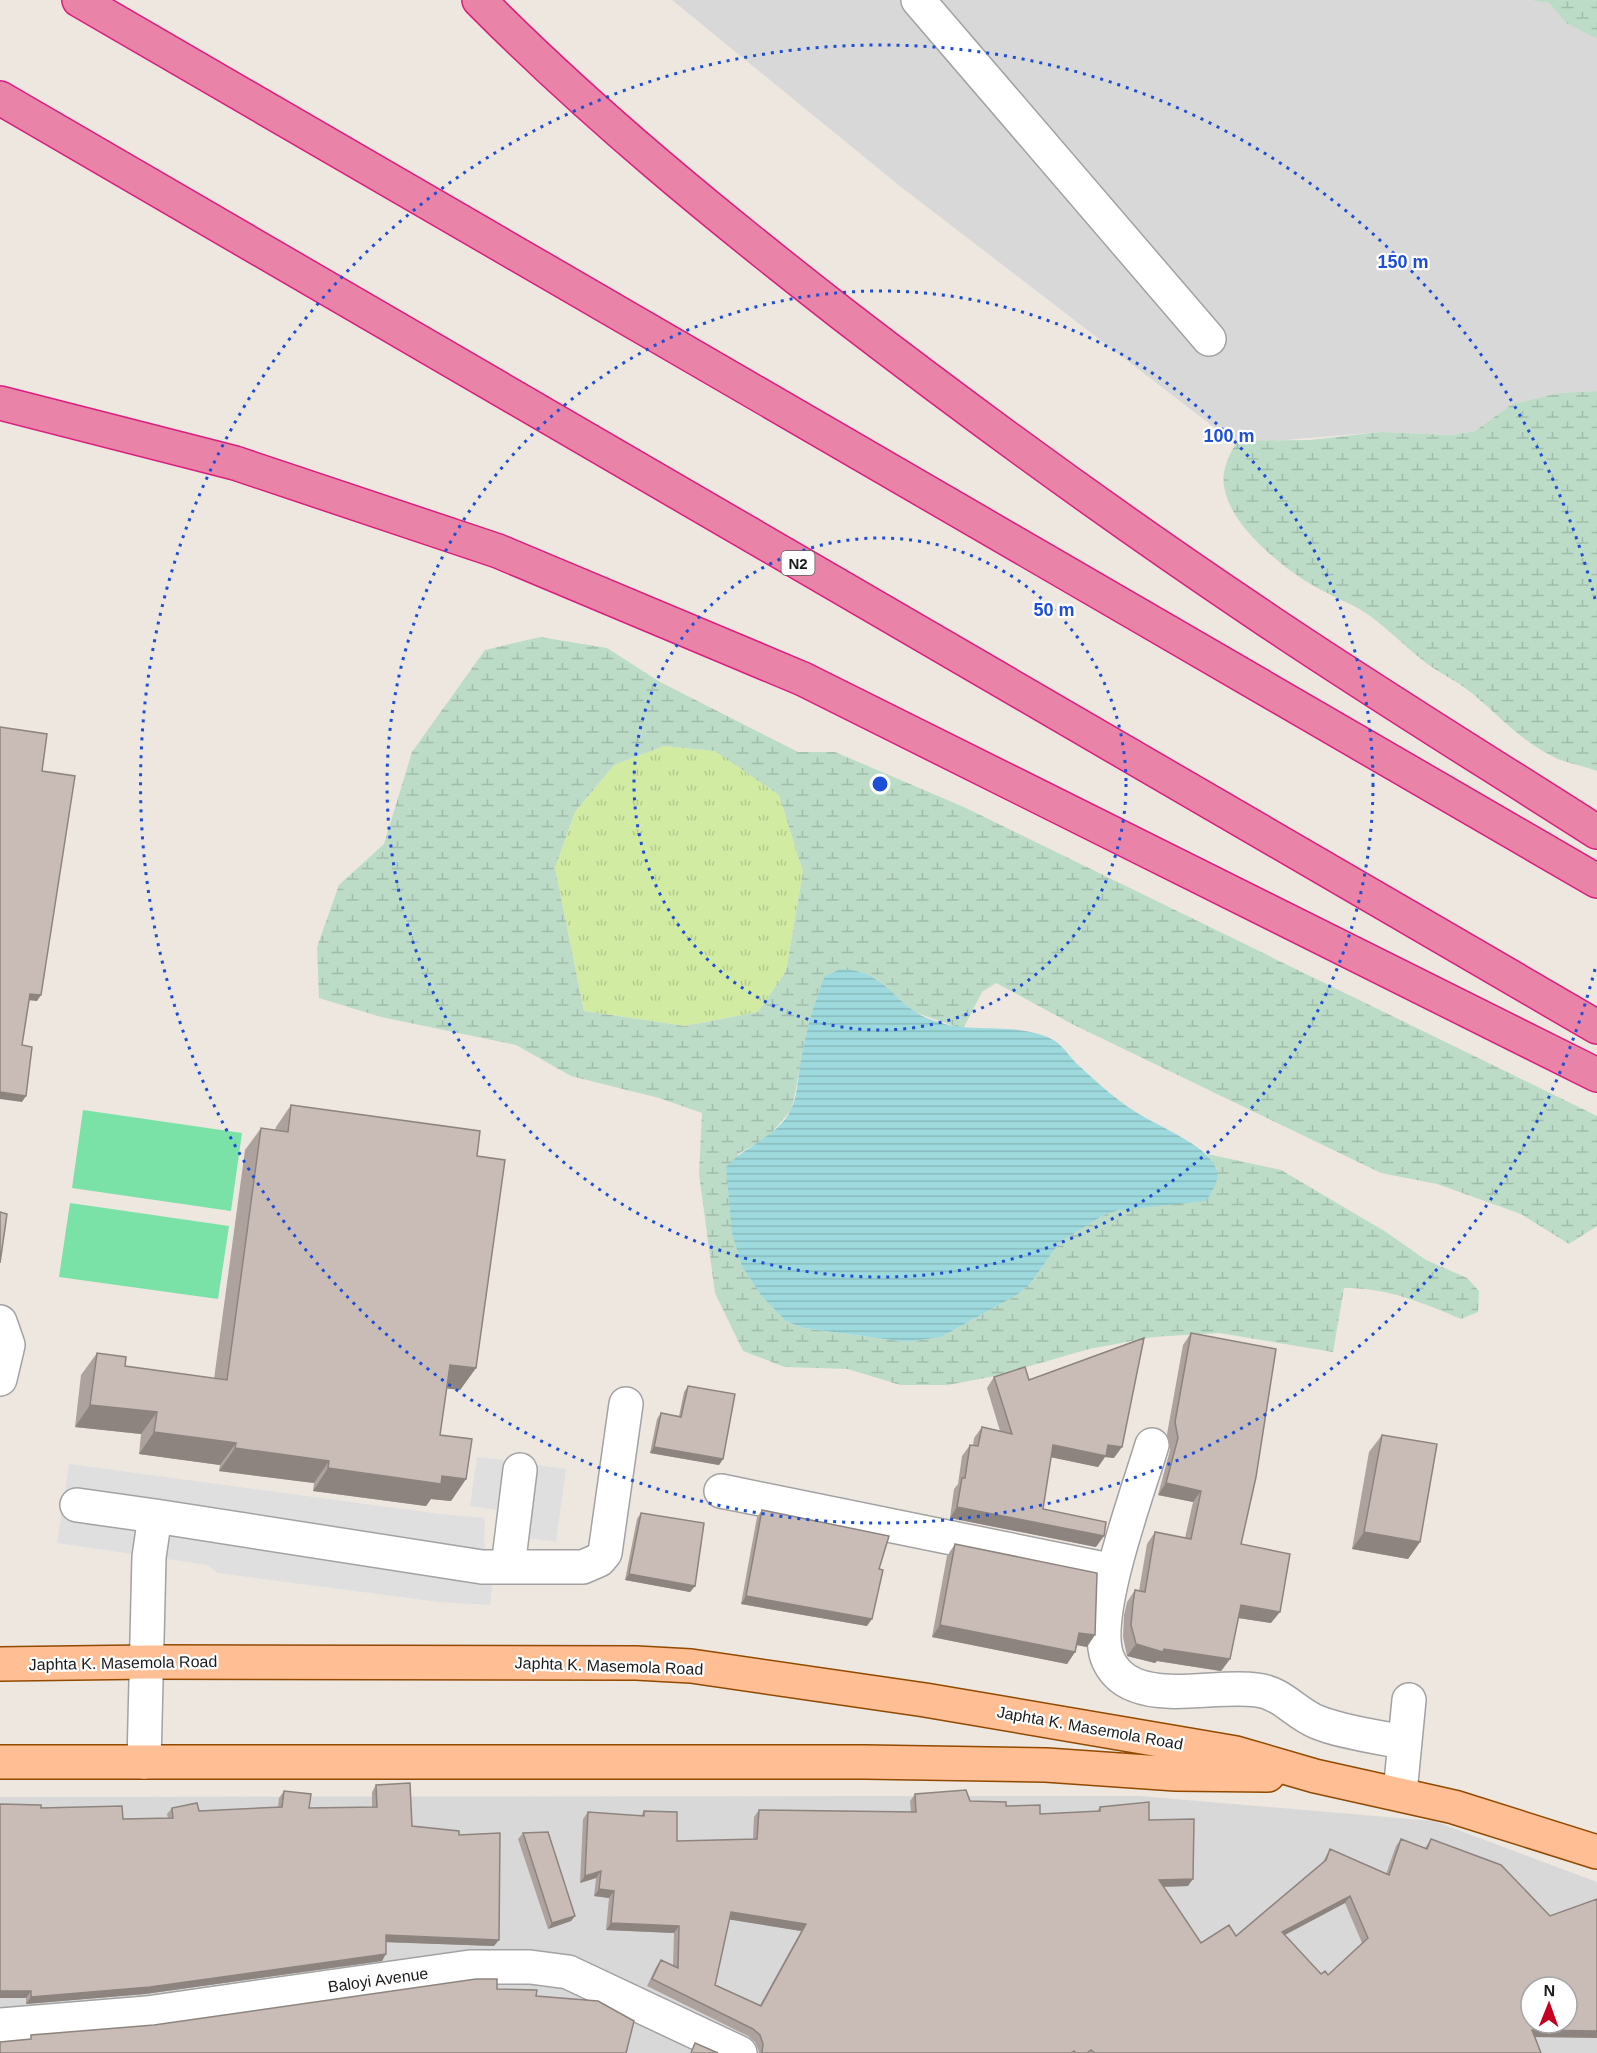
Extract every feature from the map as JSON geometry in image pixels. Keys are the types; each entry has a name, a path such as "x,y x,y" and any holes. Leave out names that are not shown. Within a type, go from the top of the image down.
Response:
{"highway":[{"path":"79,0 1597,881"},
{"path":"479,0 607,121 734,230 908,364 1082,492 1256,613 1597,832"},
{"name":"N2","path":"0,98 1597,1027"},
{"path":"0,403 235,463 520,560 803,679 1597,1075"}],"main road":[{"name":"Japhta K. Masemola Road","path":"0,1664 636,1663 691,1666 925,1700 1236,1753 1315,1776 1400,1793 1518,1826 1597,1852"},
{"name":"Japhta K. Masemola Road","path":"0,1762 865,1762 1046,1765 1176,1774 1315,1776"}],"street":[{"path":"918,0 1209,339"},
{"path":"0,1322 6,1333 8,1344 0,1379"},
{"path":"77,1505 482,1567 583,1567 599,1560 605,1553 626,1404"},
{"path":"1152,1445 1114,1571 1106,1618 1105,1646 1112,1668 1122,1678 1136,1686 1275,1694 1314,1721 1405,1743"},
{"path":"508,1567 520,1470"},
{"path":"721,1491 1114,1571"},
{"path":"144,1762 148,1662 148,1557 155,1516"},
{"path":"1400,1793 1409,1700"},
{"name":"Baloyi Avenue","path":"0,2025 158,2012 470,1967 530,1967 568,1972 740,2053"}],"shaded area":[{"path":"672,0 1529,0 1549,3 1566,23 1597,39 1597,391 1559,393 1512,404 1475,431 1452,435 1381,432 1236,444 901,187"},
{"path":"477,1457 504,1460 497,1510 470,1506"},
{"path":"69,1464 440,1514 485,1518 484,1542 493,1580 490,1605 439,1602 217,1573 208,1565 57,1543"},
{"path":"537,1465 566,1469 556,1542 527,1538"},
{"path":"1139,1796 1434,1821 1597,1882 1597,2053 0,2053 0,1797"}],"green space":[{"path":"1529,0 1597,0 1597,39 1566,23 1549,3"},
{"path":"1597,391 1597,771 1545,753 1511,728 1468,690 1426,663 1381,624 1291,571 1255,540 1236,516 1226,495 1224,472 1237,441 1310,440 1381,432 1452,435 1475,431 1512,404 1559,393"},
{"path":"540,637 607,648 660,682 798,752 835,752 966,808 1597,1116 1597,1226 1569,1244 1521,1214 1437,1184 1381,1173 1074,1025 996,983 982,992 963,1029 914,1012 874,977 819,991 805,1040 792,1109 768,1137 738,1154 786,1321 803,1328 907,1342 941,1337 1017,1295 1030,1284 1060,1242 1104,1215 1217,1169 1207,1154 1281,1170 1386,1232 1426,1260 1467,1278 1479,1291 1478,1312 1461,1319 1389,1293 1344,1288 1333,1352 1219,1333 1153,1337 1089,1349 995,1376 948,1385 900,1385 848,1369 785,1367 743,1351 715,1293 699,1174 702,1113 659,1098 571,1076 516,1045 381,1017 319,998 317,947 339,885 384,844 412,752 485,650","holes":["664,746 715,751 779,795 803,872 786,971 758,1012 685,1026 584,1011 555,868 575,812 614,765"]},
{"path":"664,746 716,751 779,795 803,872 786,971 758,1012 685,1026 584,1011 555,868 575,812 614,765"},
{"path":"83,1110 242,1133 231,1211 72,1188"},
{"path":"70,1203 229,1226 218,1299 59,1277"}],"water":[{"path":"841,969 857,971 880,982 906,1005 929,1019 944,1024 973,1028 1031,1032 1055,1041 1109,1093 1140,1115 1191,1143 1211,1159 1216,1168 1217,1177 1211,1194 1206,1201 1119,1210 1104,1215 1060,1242 1030,1284 1017,1295 941,1337 907,1342 803,1328 786,1321 761,1295 742,1266 732,1233 726,1167 778,1127 791,1110 805,1038 817,996 825,976"}],"building":[{"path":"0,727 47,734 42,771 75,776 41,995 30,994 22,1045 32,1047 26,1096 0,1092"},
{"path":"291,1105 480,1131 477,1156 505,1160 476,1368 450,1365 440,1435 472,1439 466,1479 442,1476 441,1484 328,1468 329,1461 235,1448 236,1443 154,1432 157,1412 90,1405 97,1353 126,1357 125,1366 227,1380 261,1128 288,1132"},
{"path":"0,1212 7,1214 0,1263"},
{"path":"1191,1333 1276,1349 1256,1477 1241,1544 1290,1554 1280,1612 1241,1605 1230,1659 1164,1649 1163,1652 1136,1644 1131,1625 1135,1590 1145,1592 1155,1532 1191,1539 1201,1491 1166,1483 1178,1438 1175,1422"},
{"path":"1144,1338 1122,1447 1108,1445 1106,1456 1053,1445 1043,1509 1106,1522 1104,1536 957,1507 962,1478 965,1478 970,1445 978,1446 982,1427 1012,1434 994,1377 1025,1367 1029,1380"},
{"path":"688,1386 735,1394 723,1459 654,1447 661,1413 681,1417"},
{"path":"1382,1435 1437,1444 1420,1542 1364,1532"},
{"path":"762,1510 889,1536 879,1569 883,1570 872,1619 746,1596"},
{"path":"641,1513 704,1523 695,1586 629,1574"},
{"path":"955,1544 1097,1573 1095,1635 1079,1633 1075,1652 940,1625"},
{"path":"410,1783 412,1826 459,1831 459,1835 500,1833 499,1940 386,1935 386,1954 150,1987 31,1997 31,1991 0,1991 0,1804 41,1805 41,1808 122,1806 123,1819 173,1818 172,1808 197,1803 199,1811 282,1807 284,1791 311,1794 309,1808 377,1807 376,1785"},
{"path":"966,1790 970,1801 1006,1802 1006,1806 1040,1805 1040,1814 1100,1811 1100,1807 1149,1802 1149,1820 1194,1819 1193,1879 1159,1880 1201,1943 1229,1925 1236,1936 1326,1860 1330,1849 1389,1875 1401,1839 1427,1849 1431,1839 1501,1865 1550,1916 1597,1899 1597,2031 1579,2031 1579,1975 1519,1975 1519,2035 1534,2035 1541,2053 1095,2053 1091,2050 1087,2053 1074,2051 1071,2053 762,2053 763,2044 760,2035 753,2029 652,1979 661,1960 678,1968 679,1926 611,1923 614,1891 599,1889 601,1871 585,1876 588,1812 644,1816 644,1811 677,1812 677,1841 757,1839 759,1810 916,1812 915,1794","holes":["1350,1896 1368,1938 1328,1975 1325,1971 1321,1974 1282,1932","731,1912 806,1924 761,2006 715,1985"]},
{"path":"548,1832 575,1916 552,1923 523,1833"},
{"path":"476,1979 497,1979 497,1989 537,1990 536,1996 598,2001 634,2021 626,2053 0,2053 0,2042 31,2039 31,2035 154,2025"},
{"path":"695,2043 718,2053 691,2053"}]}
